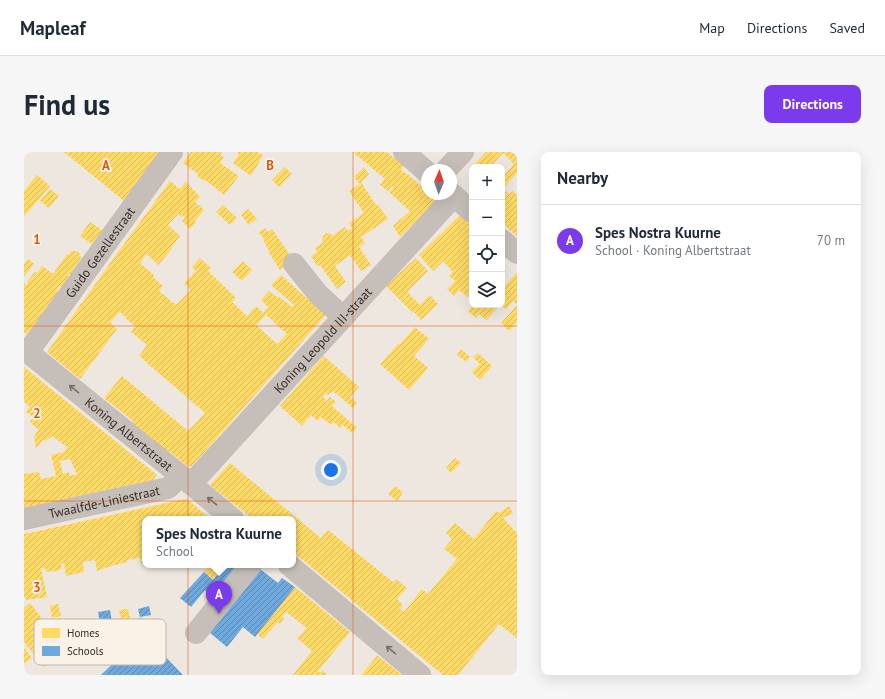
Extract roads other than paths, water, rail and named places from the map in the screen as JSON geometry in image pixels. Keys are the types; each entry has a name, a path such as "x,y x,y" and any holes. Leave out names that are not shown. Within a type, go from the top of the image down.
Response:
{"street":[{"name":"Guido Gezellestraat","path":"26,350 172,152"},
{"path":"404,152 421,167"},
{"path":"452,164 463,152"},
{"path":"457,198 469,209"},
{"name":"Koning Leopold III-straat","path":"186,480 343,317 447,200"},
{"path":"505,243 517,253"},
{"path":"294,264 318,294 343,317"},
{"name":"Koning Albertstraat","path":"26,350 229,516"},
{"name":"Twaalfde-Liniestraat","path":"24,519 168,488 186,480"},
{"path":"196,634 249,568"},
{"path":"293,568 420,675"}],"place":[{"name":"Spes Nostra Kuurne","path":"219,614"}]}
